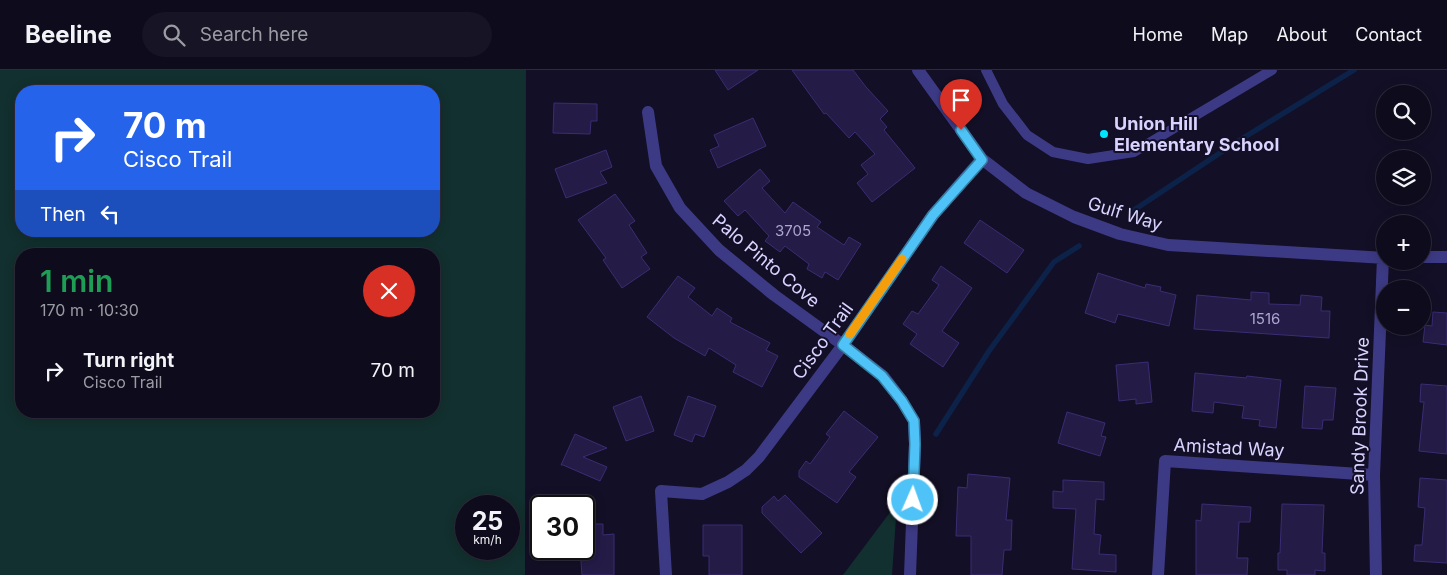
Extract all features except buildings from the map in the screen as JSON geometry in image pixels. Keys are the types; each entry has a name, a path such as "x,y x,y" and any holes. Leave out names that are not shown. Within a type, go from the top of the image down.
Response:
{"street":[{"name":"Gulf Way","path":"918,70 982,160 1026,193 1074,217 1130,236 1168,245 1376,258"},
{"name":"Palo Pinto Cove","path":"648,112 656,166 680,208 719,250 774,295 882,376 902,401 914,421 915,444 910,575"},
{"name":"Cisco Trail","path":"666,575 661,492 702,494 728,482 746,470 759,457 843,345 933,215 982,160"},
{"path":"1431,257 1447,257"},
{"name":"Sandy Brook Drive","path":"1376,575 1374,475 1383,270"},
{"name":"Amistad Way","path":"1158,575 1165,461 1374,475"}],"lane":[{"path":"986,70 1003,104 1027,135 1053,152 1088,159 1134,152 1272,70"}],"green space":[{"path":"0,70 526,70 525,575 0,575"},
{"path":"897,503 892,575 843,575"}],"waterway":[{"path":"1134,210 1235,143 1354,70"},
{"path":"936,434 989,351 1054,262 1079,246"}],"slow traffic":[{"path":"850,334 902,259"}],"place":[{"name":"Union Hill Elementary School","path":"1104,134"}],"route":[{"path":"913,500 914,421 902,401 882,376 843,345 933,215 982,160 961,130"}]}
